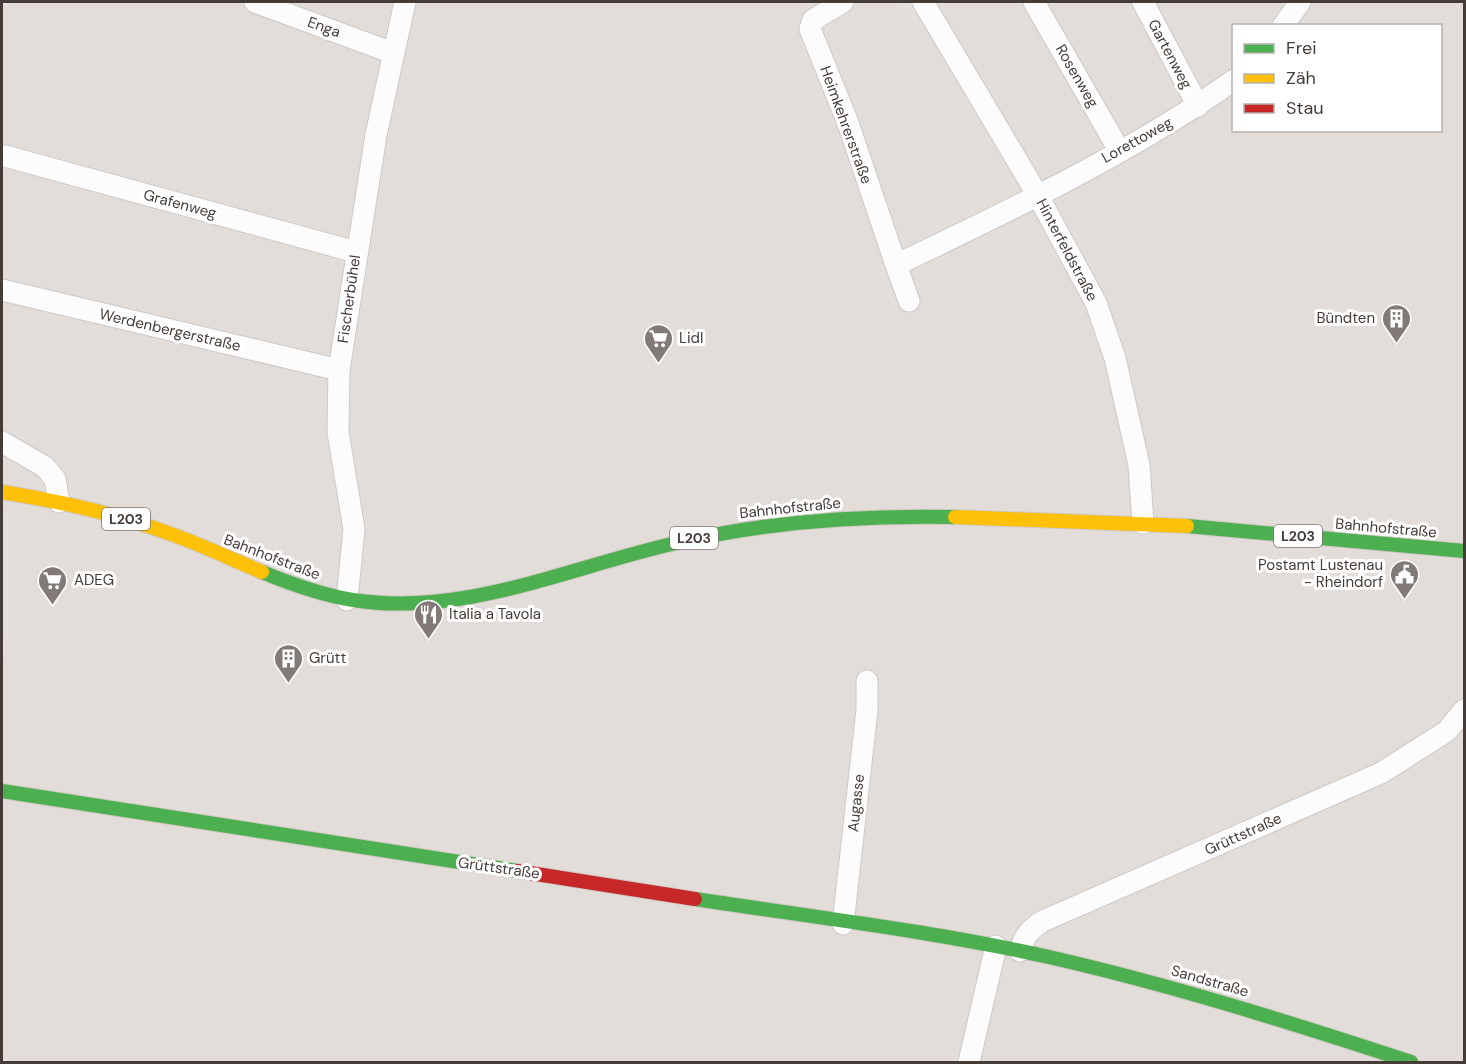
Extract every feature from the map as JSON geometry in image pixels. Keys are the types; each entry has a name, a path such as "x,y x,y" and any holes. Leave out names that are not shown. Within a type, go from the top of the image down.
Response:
{"main road":[{"name":"Bahnhofstraße","path":"2,492 59,502 166,532 286,583 347,600 406,604 476,596 685,540 794,522 940,517 1143,523 1464,551"},
{"name":"Grüttstraße","path":"2,791 545,874 843,924 996,946"},
{"name":"Sandstraße","path":"996,946 1228,1002 1411,1062"}],"street":[{"name":"Enga","path":"255,2 393,53"},
{"name":"Fischerbühel","path":"347,600 354,529 338,432 339,370 356,252 393,53 405,2"},
{"name":"Heimkehrerstraße","path":"843,2 813,20 810,29 848,123 909,301"},
{"name":"Hinterfeldstraße","path":"923,2 1038,194 1096,303 1115,358 1139,465 1143,523"},
{"name":"Rosenweg","path":"1034,2 1119,150"},
{"name":"Gartenweg","path":"1143,2 1198,106"},
{"path":"1284,24 1300,2"},
{"name":"Lorettoweg","path":"1038,194 1198,106 1232,81"},
{"name":"Grafenweg","path":"5,156 356,252"},
{"path":"896,265 1038,194"},
{"name":"Werdenbergerstraße","path":"2,290 339,370"},
{"path":"2,442 45,467 55,479 59,502"},
{"name":"Augasse","path":"843,924 867,710 867,681"},
{"name":"Grüttstraße","path":"1020,951 1031,928 1043,921 1381,773 1447,731 1464,710"},
{"path":"969,1062 996,946"}],"shaded area":[{"path":"2,2 1464,2 1464,1062 2,1062"},
{"path":"896,2 910,2 935,45 924,52"},
{"path":"945,62 985,132 974,138 934,68"},
{"path":"657,72 662,119 564,124 564,77"},
{"path":"887,261 901,300 892,306 878,267"},
{"path":"934,264 937,293 925,294 922,265"},
{"path":"625,280 630,462 691,461 693,518 595,541 565,539 564,507 550,506 552,283"},
{"path":"2,508 17,510 17,568 34,572 31,639 8,636 7,659 2,659"},
{"path":"203,571 273,600 268,627 200,600"},
{"path":"772,925 830,933 828,947 770,939"},
{"path":"580,1014 620,1016 619,1037 596,1036 589,1039 588,1054 570,1053 571,1040 580,1024"}],"traffic: fast":[{"path":"262,572 306,589 353,600 395,604 437,602 520,586 644,551 718,534 786,524 853,518 955,517"},
{"path":"1187,526 1464,551"},
{"path":"2,791 517,871"},
{"path":"695,899 917,932 1049,957 1232,1005 1411,1062"}],"traffic: slow":[{"path":"2,492 127,519 192,542 262,572"},
{"path":"955,517 1187,526"}],"traffic: jam":[{"path":"517,871 695,899"}],"place":[{"name":"Bündten","path":"1396,344"},
{"name":"Lidl","path":"658,364"},
{"name":"Postamt Lustenau - Rheindorf","path":"1404,600"},
{"name":"ADEG","path":"53,606"},
{"name":"Italia a Tavola","path":"428,640"},
{"name":"Grütt","path":"288,684"}]}
